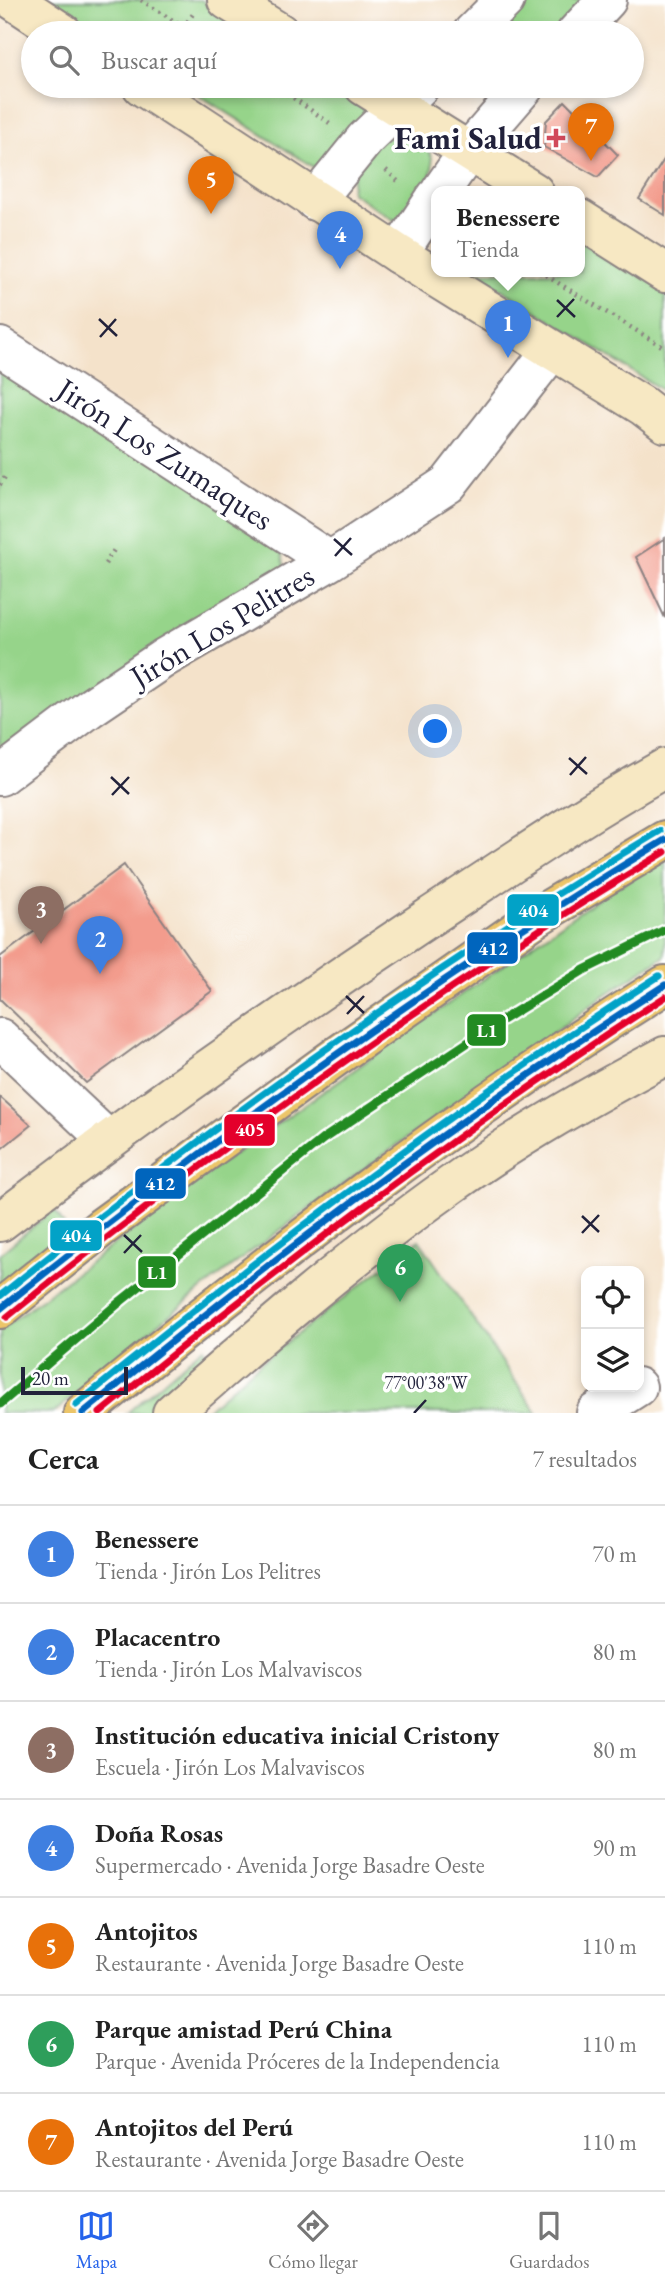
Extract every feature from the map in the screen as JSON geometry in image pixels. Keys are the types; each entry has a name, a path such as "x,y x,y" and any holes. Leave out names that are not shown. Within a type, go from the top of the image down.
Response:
{"main road":[{"path":"13,0 45,21"},
{"path":"212,4 252,21"},
{"path":"160,98 314,201 431,275"},
{"path":"409,98 468,152 524,186"},
{"path":"585,222 665,273"},
{"path":"435,277 643,406 665,423"},
{"path":"0,1222 108,1140 362,962 598,806 665,768"},
{"path":"0,1309 102,1227 357,1042 538,916 665,840"},
{"path":"83,1413 169,1342 444,1135 570,1046 665,985"},
{"path":"172,1413 277,1322 451,1185 544,1124 665,1056"}],"street":[{"path":"484,21 505,0"},
{"path":"587,21 607,0"},
{"path":"314,201 365,139 407,98"},
{"path":"444,186 468,152 515,98"},
{"path":"398,254 431,204"},
{"name":"Jirón Los Zumaques","path":"0,347 330,561"},
{"name":"Jirón Los Pelitres","path":"0,776 89,708 164,658 330,561 448,484 552,350"},
{"path":"0,1038 108,1140"},
{"path":"644,1382 665,1369"},
{"path":"596,1413 629,1392"}],"path":[{"path":"141,0 174,21"},
{"path":"191,21 212,4"},
{"path":"548,277 665,348"},
{"path":"0,485 5,477"},
{"path":"105,564 114,550"}],"green space":[{"path":"50,0 201,0 234,21 83,21"},
{"path":"525,0 593,0 573,21 504,21"},
{"path":"204,98 354,98 365,105 361,125 323,173"},
{"path":"401,135 426,147 432,167 430,177 419,197 398,223 351,192 353,174 380,139"},
{"path":"585,244 665,289 665,392 482,277 585,277"},
{"path":"0,361 279,538 285,569 0,767"},
{"path":"665,860 665,956 602,997 254,1250 185,1302 54,1413 0,1413 0,1331 3,1328 223,1162 609,891"},
{"path":"54,1209 66,1228 0,1289 0,1254"},
{"path":"419,1240 537,1413 203,1413 260,1363"},
{"path":"203,1347 210,1360 151,1413 127,1413"}],"building":[{"path":"565,101 618,155 598,177 544,147 546,121"},
{"path":"665,158 665,215 639,199"},
{"path":"665,538 665,618 636,557"},
{"path":"124,865 212,991 86,1083 0,999 0,957"},
{"path":"0,1097 31,1125 0,1150"}],"transit line":[{"name":"404","path":"0,1296 159,1171 322,1052 489,938 660,831"},
{"name":"412","path":"0,1309 160,1184 325,1063 493,948 665,840"},
{"name":"405","path":"7,1317 165,1193 328,1073 494,959 665,852"},
{"name":"L1","path":"0,1404 121,1301 323,1139 497,1023 584,970 665,930"},
{"name":"404","path":"76,1405 289,1237 434,1129 659,976"},
{"name":"412","path":"83,1413 224,1300 368,1190 514,1085 665,985"},
{"name":"405","path":"100,1413 237,1303 376,1197 591,1045 665,997"}],"place":[{"name":"Fami Salud","path":"556,138"},
{"name":"Antojitos del Perú","path":"591,161"},
{"name":"Antojitos","path":"211,214"},
{"name":"Doña Rosas","path":"340,269"},
{"name":"Benessere","path":"508,358"},
{"name":"Institución educativa inicial Cristony","path":"41,944"},
{"name":"Placacentro","path":"100,974"},
{"name":"Parque amistad Perú China","path":"400,1302"}]}
